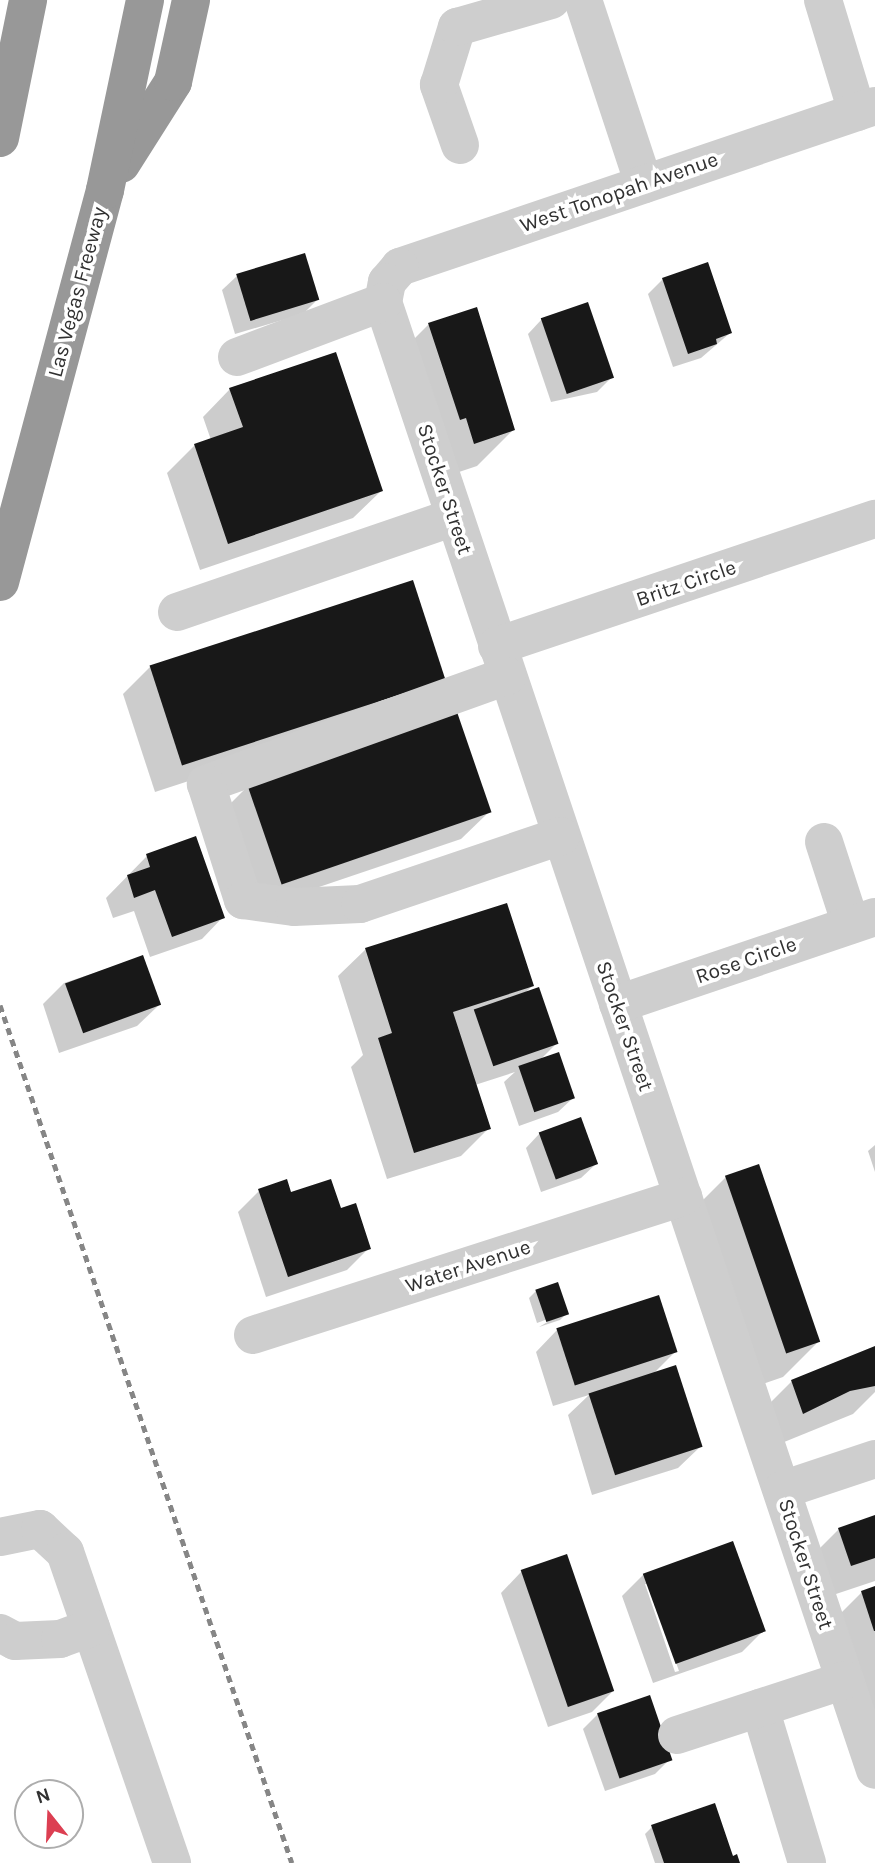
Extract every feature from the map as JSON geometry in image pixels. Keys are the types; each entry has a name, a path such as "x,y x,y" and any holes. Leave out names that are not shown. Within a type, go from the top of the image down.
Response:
{"highway":[{"path":"0,138 28,0"},
{"name":"Las Vegas Freeway","path":"0,582 105,190 145,0"},
{"path":"105,190 173,82 191,0"}],"street":[{"path":"460,145 439,85 457,27 551,0"},
{"path":"583,0 644,184"},
{"path":"823,0 866,109"},
{"name":"West Tonopah Avenue","path":"237,357 385,292 400,267 866,109"},
{"name":"Stocker Street","path":"385,292 454,517 875,1770"},
{"path":"177,612 454,517"},
{"name":"Britz Circle","path":"561,836 360,904 294,907 243,900 206,784 502,661 875,519"},
{"path":"824,842 863,921"},
{"name":"Rose Circle","path":"618,1004 863,921"},
{"name":"Water Avenue","path":"253,1335 683,1197"},
{"path":"782,1490 875,1459"},
{"path":"0,1537 40,1529 65,1552 172,1863"},
{"path":"0,1633 15,1641 60,1639 91,1628"},
{"path":"677,1735 845,1681"},
{"path":"760,1708 807,1863"}],"building":[{"path":"305,253 319,300 250,321 236,274"},
{"path":"708,262 732,333 716,339 717,344 688,354 662,278"},
{"path":"588,302 614,378 567,394 541,318"},
{"path":"477,307 515,430 474,444 466,418 460,420 428,323"},
{"path":"336,352 383,491 228,544 194,444 243,427 229,388"},
{"path":"413,580 445,680 182,765 150,666"},
{"path":"457,712 492,812 282,885 247,784"},
{"path":"196,836 225,918 172,937 155,890 134,898 127,875 150,867 146,854"},
{"path":"507,903 534,986 453,1012 491,1129 414,1153 378,1038 392,1033 365,948"},
{"path":"143,955 161,1005 83,1033 65,983"},
{"path":"539,987 559,1044 493,1066 474,1009"},
{"path":"559,1052 575,1098 534,1112 518,1066"},
{"path":"581,1117 598,1164 556,1179 539,1132"},
{"path":"759,1164 820,1342 786,1353 725,1176"},
{"path":"287,1179 291,1192 331,1179 341,1208 356,1203 371,1249 288,1277 258,1189"},
{"path":"558,1282 569,1314 546,1322 535,1290"},
{"path":"659,1295 678,1352 575,1385 556,1328"},
{"path":"875,1346 875,1386 850,1391 803,1414 791,1380"},
{"path":"676,1365 703,1447 615,1475 589,1393"},
{"path":"875,1515 875,1558 851,1566 838,1528"},
{"path":"733,1541 766,1631 676,1664 643,1574"},
{"path":"567,1554 614,1691 568,1707 521,1570"},
{"path":"875,1586 875,1631 874,1631 861,1591"},
{"path":"650,1695 672,1760 620,1778 597,1713"},
{"path":"715,1803 733,1856 737,1854 740,1863 664,1863 651,1825"}],"railway":[{"path":"0,1005 292,1863"}]}
